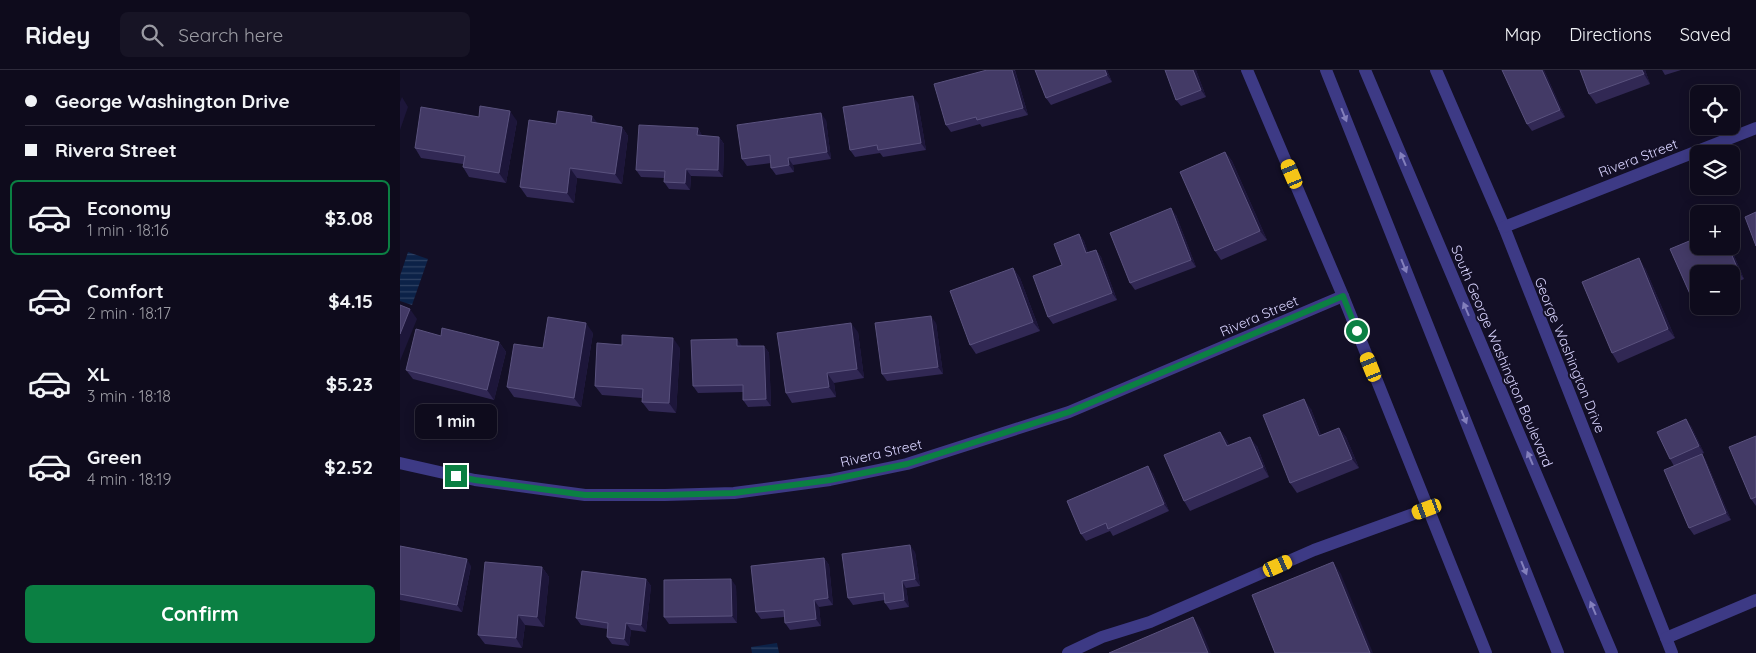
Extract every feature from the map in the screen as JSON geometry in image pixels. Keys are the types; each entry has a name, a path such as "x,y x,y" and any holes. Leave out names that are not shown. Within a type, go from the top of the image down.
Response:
{"street":[{"path":"1248,70 1343,296 1486,653"},
{"path":"1326,70 1558,653"},
{"name":"South George Washington Boulevard","path":"1365,70 1612,653"},
{"name":"George Washington Drive","path":"1436,70 1504,227 1672,653"},
{"name":"Rivera Street","path":"1504,227 1756,128"},
{"name":"Rivera Street","path":"400,463 475,480 585,495 734,493 830,480 907,464 1069,412 1343,296"},
{"path":"1068,653 1102,637 1150,622 1314,550 1427,509"},
{"path":"1666,638 1756,600"}],"water":[{"path":"408,252 428,259 412,305 400,301 400,276"},
{"path":"777,643 779,653 752,653 751,647"}],"building":[{"path":"987,70 1012,70 1023,108 977,120 976,117 946,125 934,84"},
{"path":"1035,70 1105,70 1107,75 1046,98"},
{"path":"1165,70 1193,70 1201,90 1176,100"},
{"path":"1502,70 1542,70 1560,110 1527,124"},
{"path":"1580,70 1642,70 1644,74 1589,94"},
{"path":"913,96 921,143 878,150 877,145 850,150 843,107"},
{"path":"480,106 510,111 499,173 463,167 465,156 415,148 421,107 479,117"},
{"path":"558,111 592,116 591,122 622,127 615,174 570,168 567,193 520,187 529,120 556,124"},
{"path":"821,113 827,152 788,158 789,165 771,168 770,155 742,159 737,125"},
{"path":"639,125 698,128 697,135 719,137 718,170 686,169 685,183 664,182 665,171 636,170"},
{"path":"1225,152 1260,231 1215,251 1180,172"},
{"path":"1171,208 1191,260 1130,283 1110,233"},
{"path":"1756,212 1756,246 1745,217"},
{"path":"1079,234 1086,253 1096,250 1112,293 1048,317 1033,276 1062,265 1054,244"},
{"path":"1690,241 1690,255 1732,255 1736,265 1690,265 1690,294 1670,249"},
{"path":"1639,258 1668,329 1612,353 1582,282"},
{"path":"1013,268 1033,322 970,345 950,291"},
{"path":"400,305 410,309 400,334"},
{"path":"931,316 938,367 882,374 875,323"},
{"path":"548,317 586,323 574,398 507,387 514,344 543,348"},
{"path":"851,323 857,369 827,373 829,387 786,393 777,333"},
{"path":"442,328 499,342 487,390 406,370 416,329 441,336"},
{"path":"622,335 673,338 669,403 642,402 643,389 595,386 597,343 622,345"},
{"path":"737,339 737,346 764,346 766,399 743,400 743,385 693,386 691,340"},
{"path":"1304,399 1319,436 1339,428 1352,459 1290,483 1263,415"},
{"path":"1686,419 1699,446 1670,459 1657,432"},
{"path":"1220,432 1227,446 1250,437 1263,467 1184,501 1164,455"},
{"path":"1756,436 1756,497 1751,499 1729,447"},
{"path":"1702,454 1726,513 1689,528 1664,470"},
{"path":"1148,466 1164,504 1108,529 1106,523 1081,534 1067,501"},
{"path":"910,545 915,579 902,581 904,600 885,603 884,593 848,598 842,554"},
{"path":"400,546 467,559 457,605 400,594"},
{"path":"824,558 828,598 814,600 816,619 785,623 784,610 756,612 751,566"},
{"path":"485,562 542,567 537,617 518,615 516,638 478,635"},
{"path":"1333,562 1370,653 1275,653 1252,595"},
{"path":"582,571 646,579 641,625 626,623 624,639 607,637 608,623 576,618"},
{"path":"731,579 732,616 664,617 664,580"},
{"path":"1193,617 1208,653 1109,653"}],"route":[{"path":"456,476 585,495 734,493 830,480 907,464 1069,412 1343,296 1357,331"}]}
